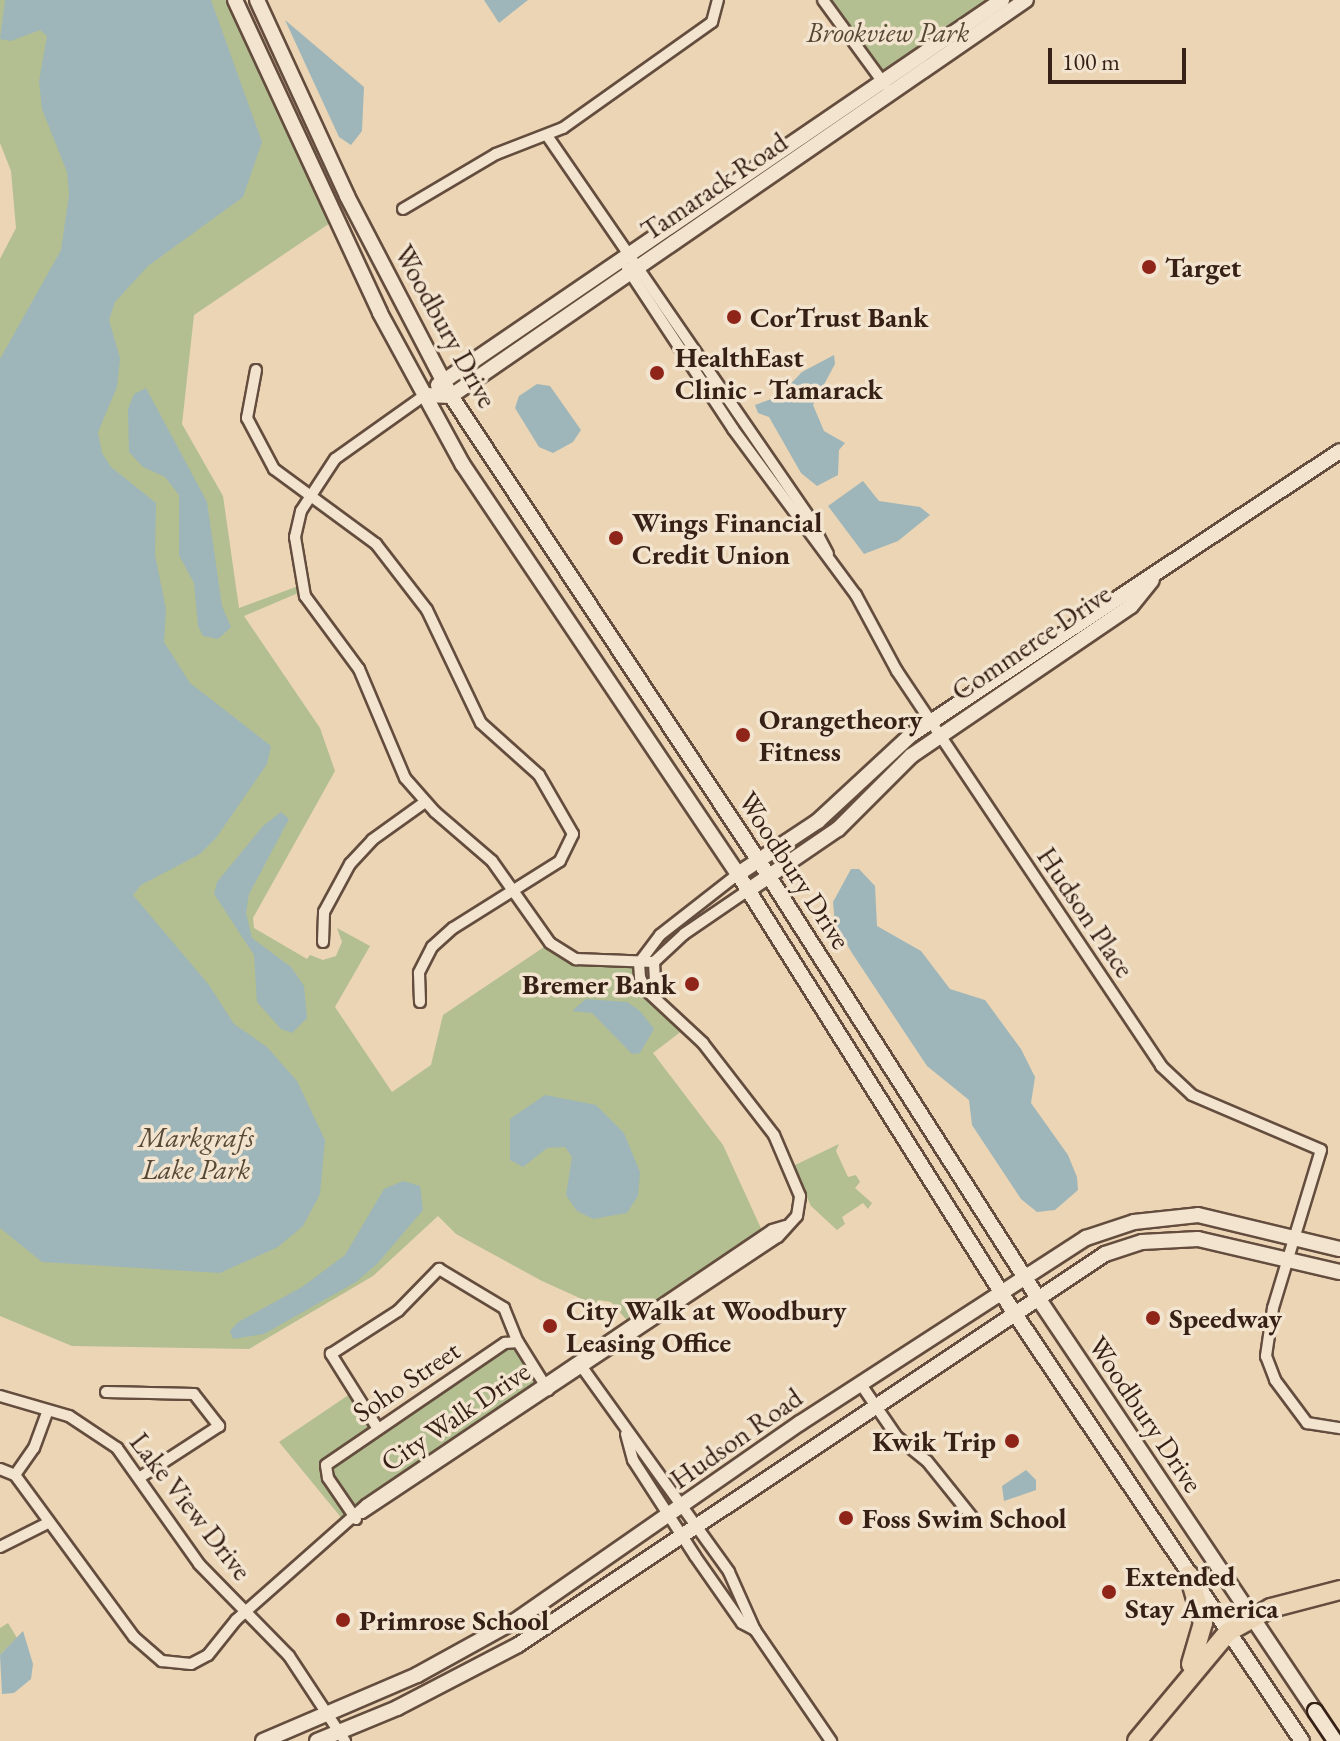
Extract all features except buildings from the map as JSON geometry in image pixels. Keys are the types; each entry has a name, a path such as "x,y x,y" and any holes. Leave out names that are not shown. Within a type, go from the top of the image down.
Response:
{"highway":[{"path":"1151,1724 1200,1645 1202,1615 1189,1575"},
{"path":"1137,1741 1228,1632 1252,1618 1340,1590"},
{"path":"1329,1741 1340,1733"}],"street":[{"name":"Woodbury Drive","path":"235,0 380,313 478,489 738,874 999,1291 1302,1741"},
{"name":"Woodbury Drive","path":"257,0 347,196 451,396 759,861 1036,1295 1335,1741"},
{"path":"403,209 496,154 548,137 712,22 718,0"},
{"path":"823,0 887,87"},
{"name":"Tamarack Road","path":"451,396 634,272 1002,0"},
{"name":"Tamarack Road","path":"425,395 625,255 1026,0"},
{"name":"Hudson Place","path":"548,137 818,548 828,554 931,721 1161,1066 1192,1095 1321,1150 1294,1236"},
{"path":"256,370 247,407 251,428 274,469 309,498 361,530 388,559 444,639 481,723 539,775 571,825 573,843 568,853 514,893 453,928 432,947 419,973 420,1002"},
{"path":"451,396 425,395 335,459 309,498 295,537 301,587 359,669 405,778 425,802 477,846 550,943 569,957 654,962 684,934 747,891"},
{"name":"Commerce Drive","path":"738,874 828,813 892,750 931,721 1122,591 1152,579 1340,451"},
{"name":"Commerce Drive","path":"747,891 838,829 893,772 941,735 1131,606 1152,579"},
{"path":"323,942 324,912 350,864 372,840 425,802"},
{"path":"639,963 670,926 738,874"},
{"path":"654,962 657,997"},
{"name":"City Walk Drive","path":"15,1475 123,1625 162,1661 180,1666 200,1660 248,1612 359,1516 366,1505 580,1365 772,1230 785,1226 797,1216 801,1201 775,1138 705,1045 644,987 639,963"},
{"name":"Hudson Road","path":"263,1741 478,1643 670,1517 860,1383 1023,1275 1098,1233 1167,1217 1226,1218 1340,1249"},
{"path":"1294,1236 1267,1333 1269,1366 1307,1423 1340,1428"},
{"name":"Hudson Road","path":"317,1741 342,1736 518,1645 1089,1261 1142,1242 1218,1241 1340,1272"},
{"path":"378,1429 331,1354 398,1311 439,1269 504,1308 518,1342 546,1388"},
{"name":"Soho Street","path":"359,1516 325,1466 505,1343 518,1342"},
{"path":"580,1365 740,1589 755,1630 831,1741"},
{"path":"860,1383 897,1437 925,1459 972,1517"},
{"path":"106,1392 194,1394 219,1426 139,1478"},
{"name":"Lake View Drive","path":"0,1396 48,1410 100,1434 139,1478 195,1559 285,1651 342,1736"},
{"path":"0,1469 15,1475 34,1448 48,1410"},
{"path":"626,1432 633,1460 670,1517 742,1623 755,1630"},
{"path":"0,1547 48,1523"}],"green space":[{"name":"Markgrafs Lake Park","path":"0,0 235,0 336,219 194,315 182,424 223,496 239,608 301,585 303,591 244,616 320,728 335,771 253,918 254,928 307,959 310,955 323,960 336,956 342,942 337,928 370,946 335,1007 392,1092 431,1065 443,1015 550,943 569,957 639,963 640,977 687,1027 653,1053 723,1145 764,1235 631,1325 611,1302 598,1300 595,1305 542,1281 456,1234 438,1216 373,1276 249,1349 72,1346 0,1316 0,259 16,228 11,171 0,143"},
{"name":"Brookview Park","path":"823,0 992,0 891,68 875,72"},
{"path":"839,1144 836,1151 848,1177 856,1175 860,1182 855,1188 872,1203 868,1209 863,1203 842,1217 845,1224 837,1230 811,1206 793,1166"},
{"path":"518,1342 544,1384 348,1526 279,1442 353,1392 378,1428 504,1343"},
{"path":"8,1623 17,1638 0,1655 0,1628"}],"water":[{"path":"5,0 211,0 262,142 243,197 148,266 115,302 109,320 120,358 117,387 98,432 102,453 111,467 156,503 155,555 166,609 164,642 190,683 271,746 267,764 216,838 200,854 141,885 133,895 209,985 234,1024 267,1047 297,1081 325,1140 320,1194 303,1226 278,1247 220,1273 42,1262 0,1228 0,359 61,250 69,195 67,172 42,109 39,81 47,36 40,30 11,41 0,39"},
{"path":"484,0 528,0 499,23"},
{"path":"285,20 364,87 362,131 351,145 339,137"},
{"path":"834,355 835,364 813,405 824,431 845,443 839,450 838,475 817,486 801,473 769,417 758,413 755,405 779,396 802,372"},
{"path":"537,384 550,386 581,430 573,442 553,453 539,447 515,408 519,396"},
{"path":"146,388 207,502 222,606 231,627 218,639 203,636 198,626 194,583 179,555 179,495 165,477 143,467 129,452 128,409 134,394"},
{"path":"863,481 879,501 920,507 930,515 898,541 864,554 828,506"},
{"path":"281,812 289,819 249,894 246,913 252,938 291,967 304,986 307,1018 292,1033 281,1029 257,1002 254,955 214,894 217,882 263,826"},
{"path":"851,869 859,869 875,886 877,926 921,951 950,989 985,1000 1021,1049 1035,1077 1031,1103 1068,1155 1077,1177 1078,1190 1055,1210 1037,1212 1021,1199 972,1125 969,1100 927,1066 852,953 835,924 833,902"},
{"path":"586,999 627,1002 640,1011 654,1029 640,1053 632,1054 592,1013 572,1011"},
{"path":"545,1095 596,1105 624,1133 640,1172 638,1196 627,1213 593,1219 577,1211 566,1195 572,1157 565,1147 547,1148 523,1167 510,1160 510,1119"},
{"path":"403,1181 420,1186 423,1210 377,1264 356,1282 264,1334 233,1339 230,1331 238,1322 302,1287 345,1255 384,1189"},
{"path":"1026,1470 1036,1480 1036,1490 1004,1501 1002,1486"},
{"path":"23,1631 33,1664 31,1679 14,1693 2,1694 0,1655"}],"place":[{"name":"Target","path":"1149,267"},
{"name":"CorTrust Bank","path":"734,317"},
{"name":"HealthEast Clinic - Tamarack","path":"657,373"},
{"name":"Wings Financial Credit Union","path":"616,538"},
{"name":"Orangetheory Fitness","path":"743,735"},
{"name":"Bremer Bank","path":"692,984"},
{"name":"Speedway","path":"1153,1318"},
{"name":"City Walk at Woodbury Leasing Office","path":"550,1326"},
{"name":"Kwik Trip","path":"1012,1441"},
{"name":"Foss Swim School","path":"846,1518"},
{"name":"Extended Stay America","path":"1109,1592"},
{"name":"Primrose School","path":"343,1620"}]}
